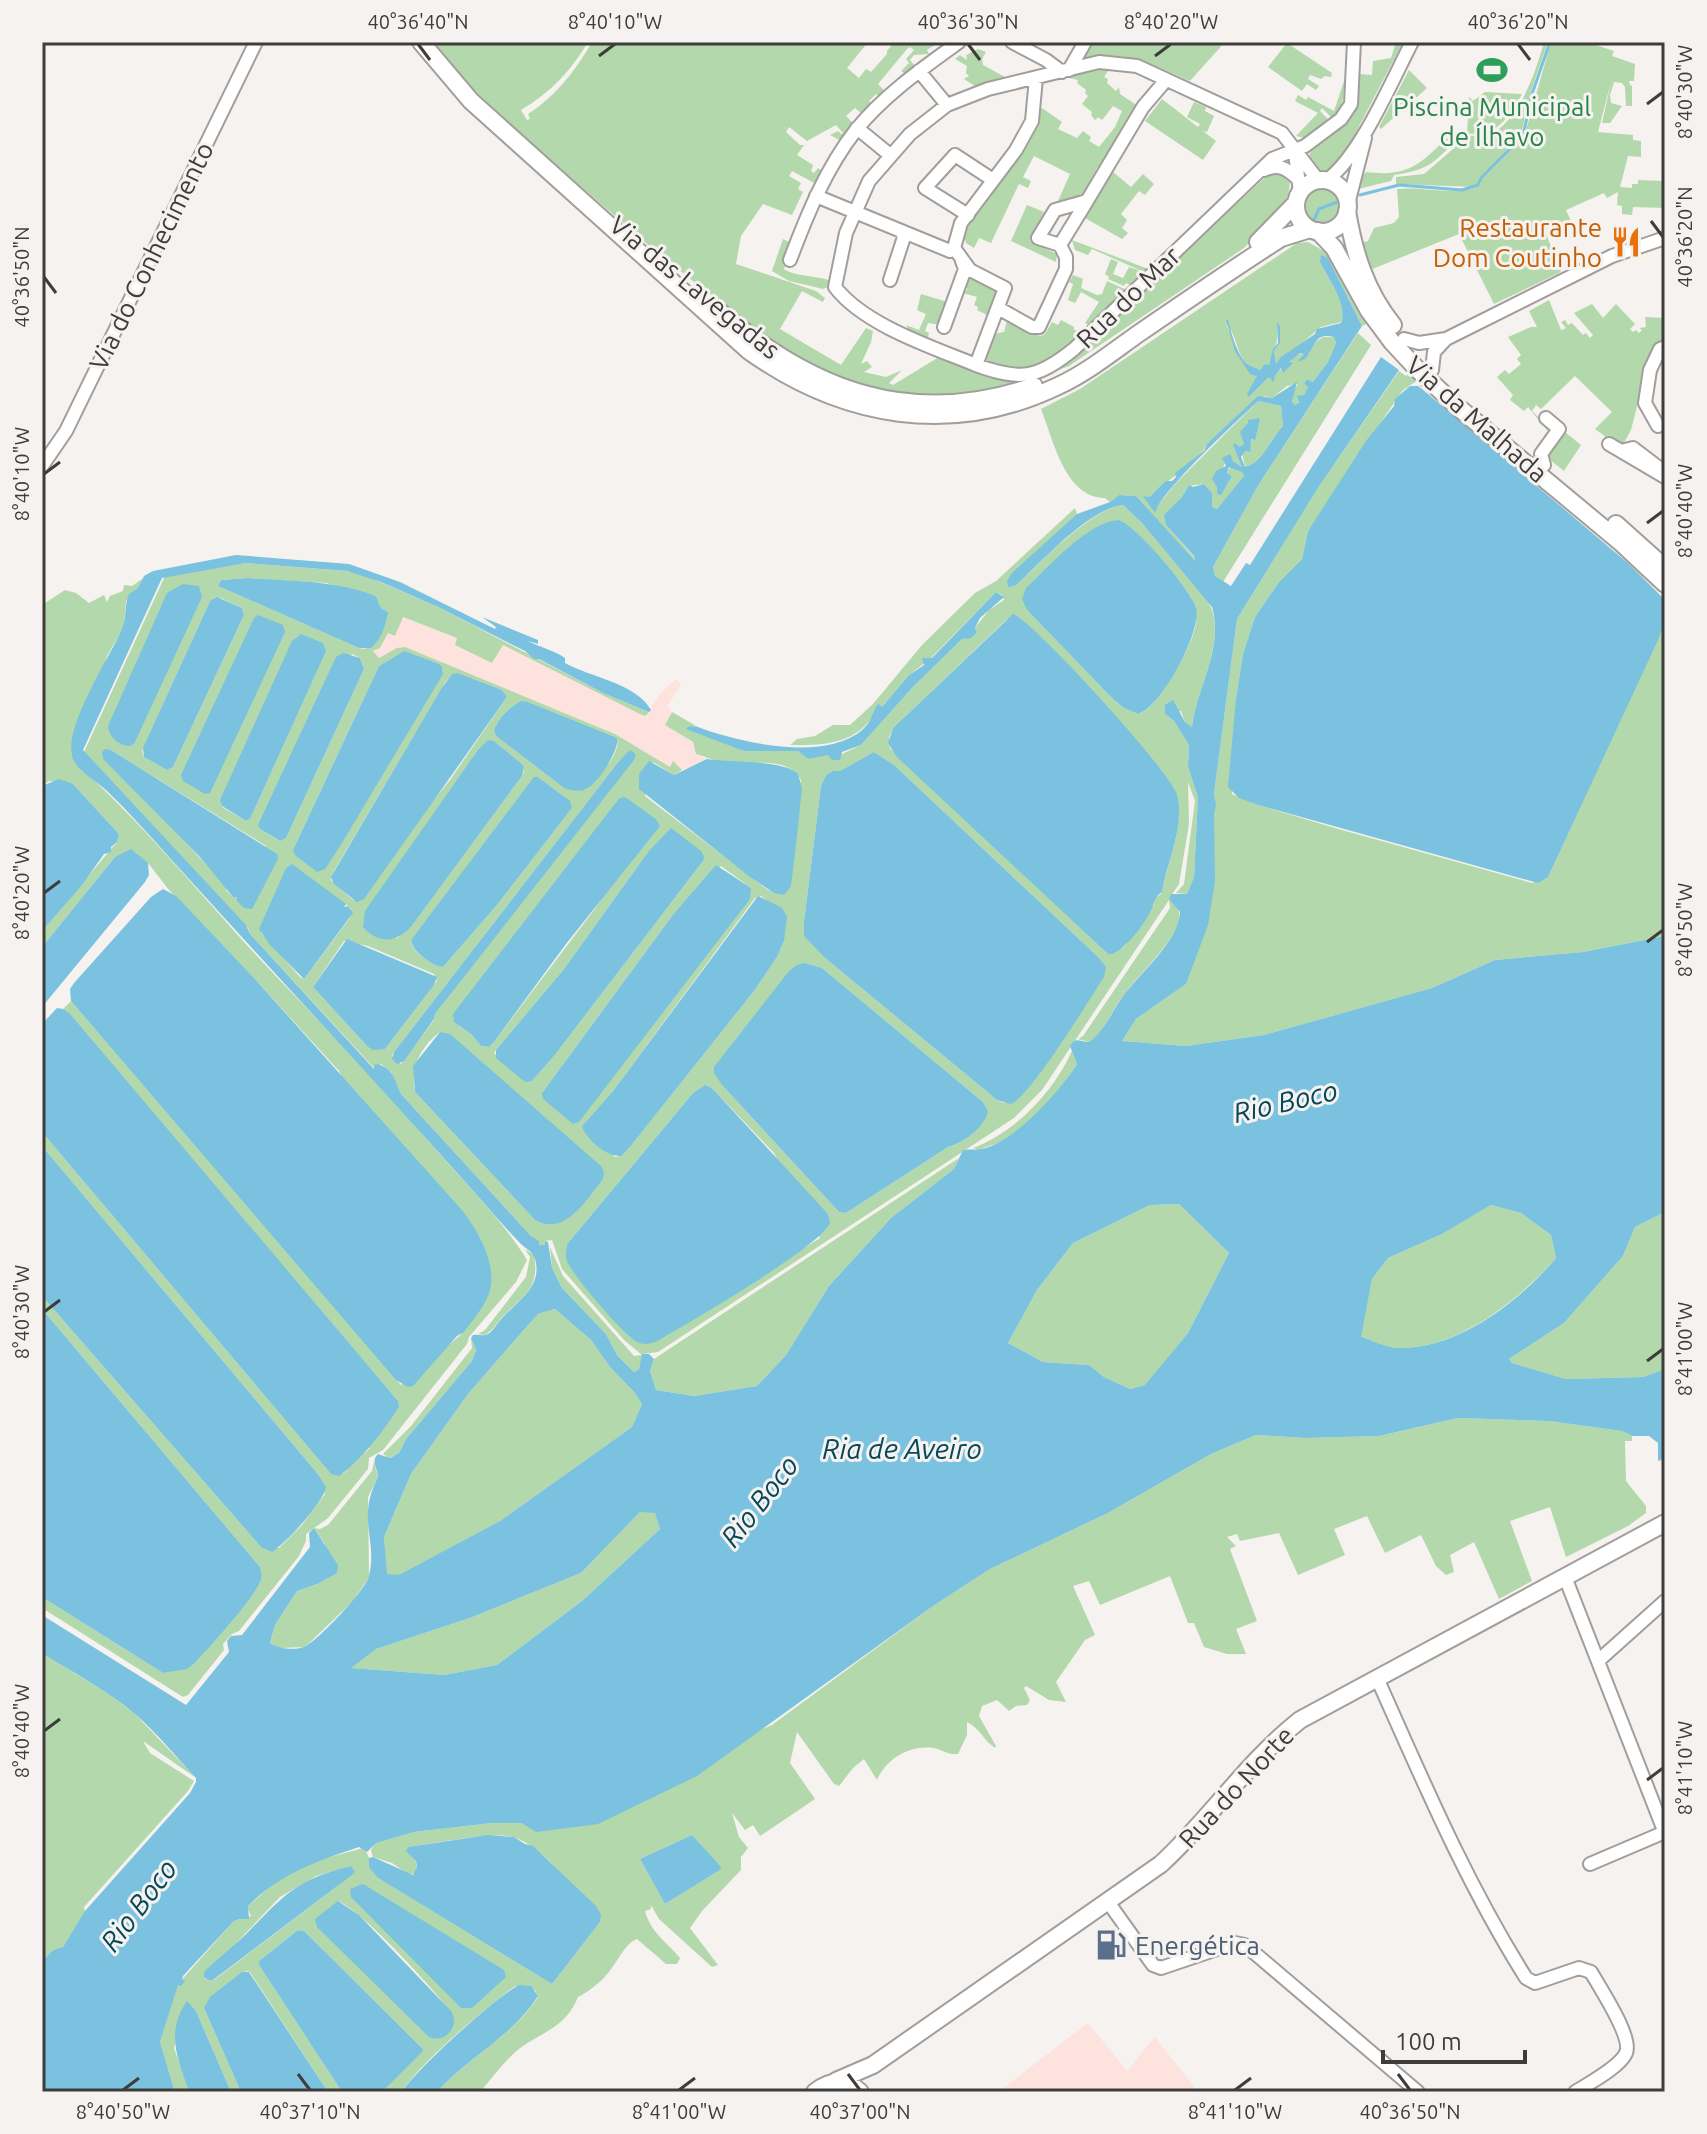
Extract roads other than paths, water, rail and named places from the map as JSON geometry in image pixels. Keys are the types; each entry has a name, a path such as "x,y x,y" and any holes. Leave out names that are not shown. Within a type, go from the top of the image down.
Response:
{"main road":[{"name":"Via das Lavegadas","path":"421,42 471,101 749,351 796,380 860,406 895,413 945,416 980,413 1035,396 1089,369 1281,238 1314,230"},
{"name":"Via das Lavegadas","path":"431,42 460,83 488,110 663,264 762,345 824,381 876,398 903,403 968,401 1062,376 1225,268 1275,228 1297,191"},
{"path":"1322,180 1341,189 1347,208 1339,225 1326,231 1314,230 1299,218 1297,191 1322,180"},
{"name":"Via da Malhada","path":"1347,208 1359,267 1385,315 1404,339 1432,370 1665,568"},
{"name":"Via da Malhada","path":"1314,230 1334,248 1369,311 1411,363 1459,408 1619,541 1665,584"},
{"path":"762,345 782,366 853,397 860,406 867,402 920,409 973,407 1010,399 1040,383"},
{"path":"1627,533 1665,554"},
{"name":"Rua do Norte","path":"815,2092 826,2084 873,2065 1161,1864 1181,1846 1251,1766 1300,1720 1665,1523"},
{"path":"836,2081 861,2092 873,2065"}],"street":[{"name":"Via do Conhecimento","path":"42,455 51,444 249,42"},
{"name":"Via do Conhecimento","path":"42,466 66,431 256,42"},
{"path":"790,260 816,196 857,128 919,71 959,42"},
{"path":"1012,42 1066,71"},
{"path":"1066,71 1085,42"},
{"name":"Rua do Mar","path":"855,213 846,233 835,287 844,299 883,324 976,365 1001,374 1026,376 1052,367 1074,349 1272,159 1305,146 1341,119 1351,104 1354,42"},
{"path":"855,213 869,181 890,155 910,134 947,105 988,89 1099,62 1137,66 1282,133 1322,180 1341,167 1369,124 1412,42"},
{"path":"919,71 947,105"},
{"path":"816,196 950,251 954,248 961,223 1016,150 1032,121 1036,78"},
{"path":"1060,245 1143,107 1166,80"},
{"path":"1347,208 1369,124"},
{"path":"857,128 890,155"},
{"path":"1294,150 1297,191"},
{"path":"968,215 925,188 955,155 993,180"},
{"path":"1261,172 1275,165 1287,168 1297,191"},
{"path":"998,308 1032,327 1039,327 1066,269 1066,257 1060,245 1038,238 1055,210 1087,201"},
{"path":"890,280 904,237 902,233"},
{"path":"1404,339 1419,343 1446,339 1612,256 1665,238"},
{"path":"954,248 970,270 1005,288 976,365"},
{"path":"944,327 965,269 962,261"},
{"path":"1432,370 1434,352 1446,339"},
{"path":"1658,426 1645,403 1650,370 1660,349 1665,347"},
{"path":"1544,465 1541,454 1559,429 1546,418"},
{"path":"1615,448 1662,479"},
{"path":"1565,1577 1665,1833 1590,1864"},
{"path":"1598,1661 1665,1601"},
{"path":"1377,1678 1453,1848 1491,1923 1526,1978 1535,1983 1579,1968 1591,1972 1627,2039 1627,2052 1619,2063 1575,2092"},
{"path":"1108,1902 1153,1965 1161,1968 1235,1943 1245,1945 1418,2092"}],"water":[{"name":"Ria de Aveiro","path":"1321,255 1328,258 1362,326 1259,484 1213,567 1215,576 1231,586 1246,563 1250,565 1381,357 1399,370 1318,488 1237,619 1214,794 1215,881 1208,925 1186,984 1136,1019 1122,1041 1186,1046 1264,1035 1432,988 1495,960 1583,952 1665,936 1665,1212 1635,1227 1623,1256 1564,1323 1509,1359 1512,1363 1566,1379 1643,1377 1665,1369 1665,1454 1658,1460 1658,1443 1649,1436 1632,1436 1622,1431 1549,1421 1458,1418 1379,1436 1306,1438 1256,1435 1211,1454 1108,1513 990,1569 936,1604 697,1776 598,1824 536,1832 522,1823 492,1823 414,1832 376,1843 367,1852 359,1847 343,1852 286,1877 248,1906 249,1919 234,1921 183,1976 182,1980 185,1981 181,1986 178,1985 160,2042 175,2092 42,2092 42,1961 53,1950 63,1947 85,1911 190,1793 196,1778 125,1706 42,1653 42,1615 186,1705 229,1652 227,1641 231,1636 242,1635 310,1547 309,1533 314,1528 338,1565 337,1573 297,1591 275,1625 270,1643 288,1649 306,1646 341,1614 369,1576 371,1551 368,1517 378,1477 374,1462 376,1457 378,1454 390,1458 399,1453 406,1439 472,1361 476,1350 471,1338 473,1335 485,1335 492,1330 528,1292 537,1269 532,1253 511,1234 131,815 75,763 71,750 79,715 122,629 129,594 138,588 144,576 153,571 236,555 349,564 400,582 495,629 482,617 538,640 538,644 528,641 561,655 565,663 624,687 644,701 651,710 649,712 603,693 438,607 381,582 347,571 246,563 162,578 83,750 246,925 250,934 374,1069 375,1064 390,1071 401,1094 531,1236 539,1241 539,1245 548,1242 552,1268 562,1288 606,1334 617,1355 634,1372 639,1369 642,1354 649,1354 654,1359 650,1371 656,1390 694,1396 757,1386 786,1355 829,1286 891,1218 954,1169 963,1150 981,1149 1007,1137 1060,1088 1077,1064 1070,1046 1072,1043 1076,1040 1089,1042 1099,1033 1123,996 1173,934 1180,912 1169,899 1171,894 1187,894 1194,877 1198,797 1188,767 1189,745 1174,721 1165,714 1165,705 1173,700 1185,722 1192,727 1215,637 1212,607 1142,523 1123,505 1095,516 1081,526 1016,585 1008,587 1007,581 1077,514 1110,502 1119,495 1136,496 1195,561 1166,525 1164,515 1189,485 1204,484 1212,493 1212,507 1217,509 1244,476 1242,472 1229,467 1227,473 1232,476 1221,495 1217,494 1212,479 1216,471 1226,466 1222,458 1230,454 1233,461 1242,467 1233,445 1235,443 1239,447 1244,444 1240,432 1248,420 1260,418 1255,440 1251,439 1250,452 1245,451 1241,457 1245,467 1257,461 1283,426 1281,406 1258,401 1170,489 1155,513 1143,496 1149,497 1166,481 1172,481 1175,473 1204,451 1207,444 1258,396 1272,398 1297,382 1292,402 1295,405 1299,402 1297,396 1304,395 1308,387 1304,384 1307,379 1313,382 1328,362 1336,343 1334,337 1318,339 1305,359 1297,362 1304,354 1300,353 1289,362 1293,363 1283,373 1281,368 1274,381 1268,378 1249,397 1247,394 1257,376 1250,374 1235,351 1226,320 1243,360 1260,370 1265,364 1269,365 1273,349 1278,343 1277,322 1280,326 1280,343 1274,351 1276,364 1281,357 1315,334 1317,329 1341,323 1340,300 1320,262","holes":["1179,1204 1229,1253 1188,1333 1145,1385 1130,1389 1104,1377 1089,1365 1043,1362 1008,1343 1037,1290 1073,1243 1150,1205","1491,1205 1521,1213 1551,1235 1556,1258 1505,1306 1464,1332 1442,1341 1420,1347 1397,1348 1361,1337 1372,1279 1388,1258 1442,1234","555,1309 591,1340 642,1404 632,1427 500,1521 399,1575 387,1574 384,1537 411,1474 468,1394 538,1314","640,1512 655,1513 660,1529 582,1601 497,1665 444,1675 351,1668 376,1649 470,1618 581,1573"]},
{"path":"1410,386 1422,389 1629,564 1665,600 1664,625 1658,640 1548,877 1538,883 1258,805 1239,798 1228,787 1236,698 1243,654 1255,617 1279,582 1302,559 1308,531 1366,441 1394,406 1395,399"},
{"path":"1119,520 1162,559 1196,608 1193,633 1178,667 1158,697 1139,714 1124,708 1112,698 1027,610 1022,599 1026,588 1069,547 1094,528"},
{"path":"248,578 329,584 376,596 381,608 388,612 384,627 371,648 359,648 218,586 221,580"},
{"path":"183,584 199,586 202,597 134,744 118,743 108,726 167,593"},
{"path":"996,592 1004,597 980,618 975,628 977,633 971,638 962,639 861,745 842,752 840,760 832,760 828,755 808,759 798,751 744,751 686,729 698,727 736,739 782,746 827,745 846,740 862,730 878,704 882,707 909,675 924,665 922,658 932,658"},
{"path":"217,597 242,608 244,615 173,767 167,770 144,757 143,748 205,612 211,600"},
{"path":"1013,614 1047,642 1101,699 1152,758 1177,795 1177,832 1162,892 1136,934 1113,954 1108,954 897,757 888,743 893,728"},
{"path":"258,615 283,625 285,632 210,793 205,794 183,781 181,775"},
{"path":"301,634 323,643 326,651 250,819 246,821 222,806 220,800 292,641"},
{"path":"404,651 439,664 443,674 342,843 325,869 317,872 293,850 379,666"},
{"path":"343,653 360,658 364,669 286,838 280,841 258,825 336,657"},
{"path":"458,673 502,690 507,697 364,899 357,902 334,884 331,877 441,689 452,674"},
{"path":"521,701 617,738 611,759 589,787 579,791 564,788 496,736 494,730 499,721"},
{"path":"488,740 494,741 521,763 524,767 522,776 411,927 393,939 381,939 369,933 363,927 365,911"},
{"path":"105,749 277,854 278,859 252,909 244,908 237,897 233,897 200,857 103,759"},
{"path":"630,750 636,754 634,760 435,1014 404,1061 397,1064 392,1059 394,1052"},
{"path":"874,752 894,765 1106,967 1104,977 1059,1046 1032,1084 1011,1104 997,1100 824,957 804,936 821,786 826,775 840,771"},
{"path":"707,759 769,764 791,769 798,774 802,788 797,836 791,886 784,895 774,893 750,877 639,789 639,774 649,761 674,775"},
{"path":"534,777 570,801 572,808 497,905 443,967 434,964 419,953 411,940"},
{"path":"59,779 73,784 119,834 111,852 104,854 42,931 42,786"},
{"path":"625,797 656,819 660,826 566,944 494,1042 489,1047 481,1046 454,1022 453,1014 614,805"},
{"path":"671,828 701,851 703,861 554,1056 532,1081 525,1082 496,1058 496,1050 564,969 648,852"},
{"path":"131,849 148,863 149,875 42,1007 42,947 115,857"},
{"path":"292,864 346,904 344,907 348,906 353,913 304,979 270,945 259,929 286,868"},
{"path":"716,865 751,888 750,899 579,1122 573,1124 543,1099 542,1093 672,916"},
{"path":"163,889 176,896 254,978 461,1209 480,1238 491,1274 486,1301 463,1333 413,1386 408,1387 396,1380 71,1001 70,989 74,983 151,897"},
{"path":"758,896 781,907 787,916 784,941 777,957 754,991 630,1147 621,1156 603,1150 582,1126 613,1091"},
{"path":"347,939 437,977 385,1049 373,1050 367,1046 313,987"},
{"path":"805,963 822,968 983,1102 988,1111 983,1123 966,1138 846,1213 839,1212 714,1073 714,1067 789,971"},
{"path":"57,1008 70,1014 398,1401 399,1407 379,1435 339,1476 331,1474 42,1132 42,1024"},
{"path":"440,1032 450,1034 602,1167 603,1179 574,1214 556,1224 535,1220 415,1092 413,1066"},
{"path":"705,1085 712,1088 828,1214 830,1223 804,1249 753,1283 661,1339 649,1344 640,1343 621,1328 578,1279 567,1261 567,1246 693,1093"},
{"path":"42,1146 326,1487 303,1522 272,1552 261,1547 42,1296"},
{"path":"42,1309 260,1567 261,1579 251,1597 187,1669 163,1673 42,1597"},
{"path":"488,1835 514,1837 533,1846 596,1906 601,1915 600,1922 552,1984 378,1878 369,1867 369,1858 373,1857 413,1875 416,1861 406,1851 408,1847"},
{"path":"692,1835 721,1867 720,1870 665,1904 640,1859"},
{"path":"351,1866 355,1872 352,1875 213,1980 204,1977 204,1972 295,1888 318,1876"},
{"path":"363,1884 504,1970 506,1977 472,2008 461,2008 351,1897 350,1889"},
{"path":"338,1901 359,1915 451,2011 453,2028 446,2036 429,2037 317,1927 315,1919"},
{"path":"298,1930 304,1931 422,2048 423,2051 382,2092 342,2092 259,1965 259,1961"},
{"path":"242,1972 249,1972 328,2092 241,2092 204,2008 210,1997"},
{"path":"519,1985 531,1986 538,1996 503,2035 437,2092 402,2092 457,2034"},
{"path":"187,2001 196,2011 231,2092 189,2092 175,2035 180,2012"}],"waterway":[{"path":"1360,195 1399,185 1462,190 1478,185 1481,178 1523,136 1532,94 1550,42"},
{"path":"1313,222 1319,209 1337,202"}],"place":[{"name":"Piscina Municipal de Ílhavo","path":"1492,70"},
{"name":"Restaurante Dom Coutinho","path":"1626,242"},
{"name":"Energética","path":"1111,1945"}],"water label":[{"name":"Rio Boco","path":"1285,1101"},
{"name":"Rio Boco","path":"759,1501"},
{"name":"Rio Boco","path":"138,1905"}]}
